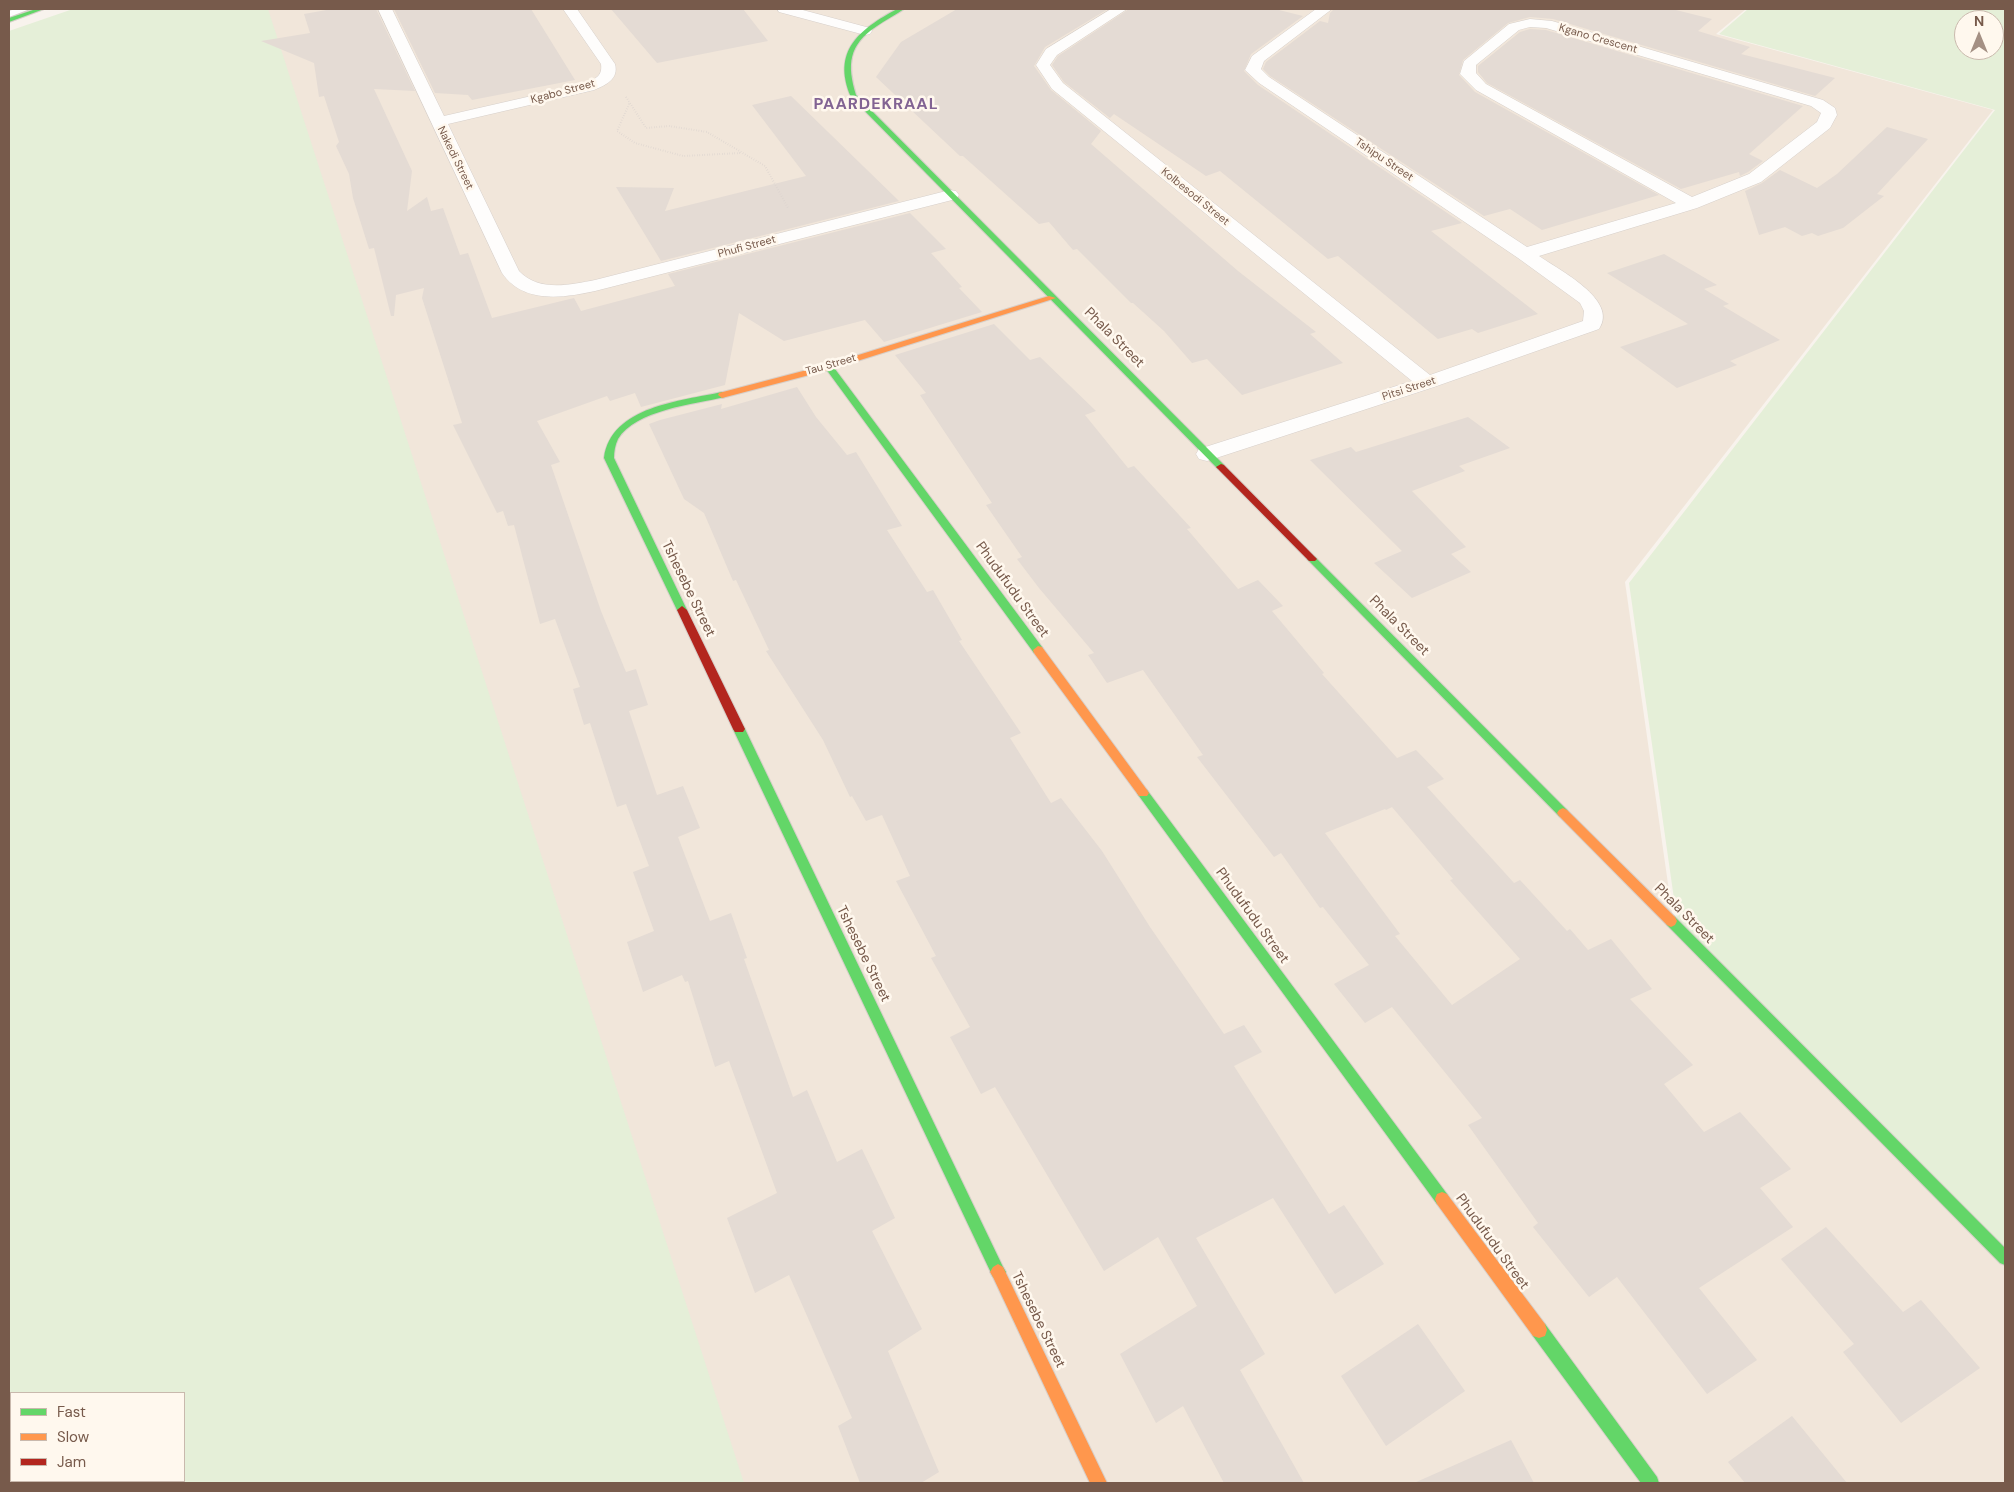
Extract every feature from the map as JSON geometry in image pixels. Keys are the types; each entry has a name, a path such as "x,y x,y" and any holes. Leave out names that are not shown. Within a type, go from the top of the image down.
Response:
{"street":[{"path":"9,20 41,9"},
{"name":"Nakedi Street","path":"385,9 511,273 521,283 543,289"},
{"name":"Kgabo Street","path":"438,122 589,87 608,76 610,70 608,64 570,9"},
{"path":"784,9 865,31"},
{"name":"Phala Street","path":"901,9 865,31 848,55 845,68 846,82 853,96 2005,1258"},
{"name":"Kolbesodi Street","path":"1120,9 1051,52 1043,65 1052,80 1427,384"},
{"name":"Tshipu Street","path":"1325,9 1257,59 1253,70 1264,80 1525,254 1587,299 1593,308"},
{"name":"Kgano Crescent","path":"1525,254 1691,204 1755,178 1824,125 1829,115 1824,107 1809,101 1547,24 1530,23 1514,27 1468,64 1468,74 1482,86 1691,204"},
{"name":"Phufi Street","path":"543,289 571,290 618,280 950,195"},
{"name":"Tau Street","path":"613,437 624,426 651,413 829,366 1052,298"},
{"name":"Pitsi Street","path":"1207,454 1427,384 1592,325 1595,317 1593,308"},
{"name":"Phudufudu Street","path":"829,366 1651,1483"},
{"name":"Tshesebe Street","path":"613,437 609,447 609,458 1099,1483"}],"lane":[{"path":"9,14 25,9"}],"path":[{"path":"608,76 616,83 646,128 669,126 707,132 765,166 802,232"},
{"path":"630,104 618,131 635,143 683,156 743,153"}],"shaded area":[{"path":"260,9 1746,9 1716,34 1993,110 1625,582 1675,933 2005,1262 2005,1483 734,1483"}],"green space":[{"path":"73,9 268,9 744,1483 9,1483 9,31"},
{"path":"1748,9 2005,9 2005,1256 1679,934 1629,583 1995,110 1719,34"}],"building":[{"path":"332,9 376,9 415,91 374,89 412,171 407,211 427,197 431,211 443,208 460,255 468,253 492,318 574,298 581,311 675,286 668,274 910,213 946,249 931,253 962,287 959,288 982,312 884,342 865,320 784,341 739,313 725,385 641,407 635,393 610,401 607,396 537,421 560,462 551,465 601,611 626,672 636,669 648,705 629,711 657,795 683,786 700,828 678,837 710,921 731,913 747,958 744,959 793,1097 807,1090 837,1162 862,1149 895,1218 872,1231 922,1329 888,1351 939,1472 921,1483 860,1483 838,1426 852,1418 789,1275 755,1293 727,1218 777,1193 729,1061 715,1067 688,981 685,982 682,975 643,992 627,942 654,931 633,872 649,866 626,804 617,807 590,723 584,725 573,689 580,687 555,619 540,624 514,525 508,526 503,511 497,513 453,425 462,423 422,298 424,288 396,295 394,316 391,316 374,248 369,249 353,198 349,174 336,146 339,142 324,96 319,97 314,63 261,41 310,33 304,14"},
{"path":"394,9 531,9 575,80 472,100 468,95 435,93"},
{"path":"611,9 743,9 768,41 657,63"},
{"path":"957,9 1108,9 1045,47 1034,66 1051,90 1101,131 1091,144 1238,271 1316,332 1310,334 1343,363 1242,395 1207,359 1192,363 1164,331 1131,303 1077,249 1073,250 1049,222 1039,224 963,156 960,156 876,77 901,42"},
{"path":"1129,9 1275,9 1303,16 1251,54 1244,71 1258,85 1462,223 1431,231 1538,314 1478,333 1472,329 1438,339 1338,256 1328,259 1220,171 1206,176 1114,114 1110,118 1064,82 1052,65 1058,56"},
{"path":"1334,9 1672,9 1712,19 1698,31 1750,47 1741,54 1835,78 1815,96 1553,19 1530,17 1508,23 1463,60 1459,75 1475,92 1659,195 1542,230 1510,209 1484,216 1270,76 1263,69 1266,62 1320,21 1328,23 1330,13"},
{"path":"1530,29 1546,30 1803,106 1749,154 1763,161 1748,172 1740,176 1739,172 1681,189 1487,83 1478,72 1478,66 1520,32"},
{"path":"791,96 899,201 661,261 616,187 674,188 665,211 806,176 752,105"},
{"path":"1887,127 1928,139 1877,194 1884,196 1843,228 1818,236 1812,233 1802,236 1785,227 1759,235 1745,191 1762,183 1780,170 1817,188 1837,174"},
{"path":"1664,254 1717,285 1704,289 1729,304 1723,306 1780,340 1730,361 1737,365 1677,388 1620,347 1688,324 1607,273"},
{"path":"994,324 1030,360 1040,357 1096,411 1085,415 1128,468 1134,466 1191,528 1187,529 1238,589 1258,580 1283,606 1272,611 1324,673 1322,674 1397,758 1416,750 1444,779 1427,787 1514,883 1520,880 1567,931 1570,929 1588,950 1611,939 1652,989 1630,999 1693,1065 1664,1084 1704,1132 1740,1112 1791,1169 1760,1188 1793,1227 1699,1288 1757,1360 1707,1394 1617,1277 1589,1297 1533,1227 1538,1223 1468,1125 1482,1118 1392,1007 1365,1023 1334,984 1369,965 1323,907 1320,908 1281,853 1274,857 1197,757 1203,755 1143,670 1107,683 1088,655 1094,653 1017,559 1022,557 986,505 992,503 920,395 926,393 895,355","holes":["1392,807 1453,879 1450,880 1520,959 1452,1005 1395,936 1400,934 1325,833"]},
{"path":"797,387 816,417 847,455 856,452 902,526 887,530 927,592 933,590 962,640 959,641 1021,733 1010,738 1051,803 1061,798 1102,851 1150,927 1224,1034 1244,1025 1262,1052 1234,1066 1329,1214 1344,1205 1384,1264 1335,1294 1273,1198 1196,1238 1265,1354 1240,1370 1304,1483 1224,1483 1183,1406 1156,1423 1120,1354 1197,1306 1158,1237 1104,1271 995,1087 981,1094 950,1037 970,1027 931,958 936,956 896,881 910,876 882,815 866,821 852,796 850,797 823,740 766,651 769,650 736,580 733,581 704,513 684,499 649,424 722,404 721,409"},
{"path":"1468,417 1510,448 1459,466 1465,471 1412,491 1466,547 1451,554 1471,572 1412,598 1374,563 1402,551 1310,460 1351,447 1356,452"},
{"path":"1826,1227 1903,1312 1921,1300 1980,1368 1901,1423 1843,1352 1854,1344 1781,1259"},
{"path":"1418,1324 1465,1391 1386,1446 1341,1376"},
{"path":"1792,1416 1847,1483 1745,1483 1728,1462"},
{"path":"1511,1440 1534,1483 1414,1483"}],"traffic: fast":[{"path":"9,20 41,9"},
{"path":"901,9 874,25 855,42 847,65 848,79 853,96 1221,467"},
{"path":"829,367 1038,650"},
{"path":"682,610 609,458 610,448 618,433 638,418 666,408 722,395"},
{"path":"1312,559 1563,813"},
{"path":"739,729 998,1272"},
{"path":"1143,793 1442,1199"},
{"path":"1671,921 2005,1258"},
{"path":"1539,1330 1651,1483"}],"traffic: slow":[{"path":"722,395 829,367 1052,298"},
{"path":"1038,650 1143,793"},
{"path":"1563,813 1671,921"},
{"path":"1442,1199 1539,1330"},
{"path":"998,1272 1099,1483"}],"traffic: jam":[{"path":"1221,467 1312,559"},
{"path":"682,610 739,729"}],"district":[{"name":"PAARDEKRAAL","path":"876,105"}]}
